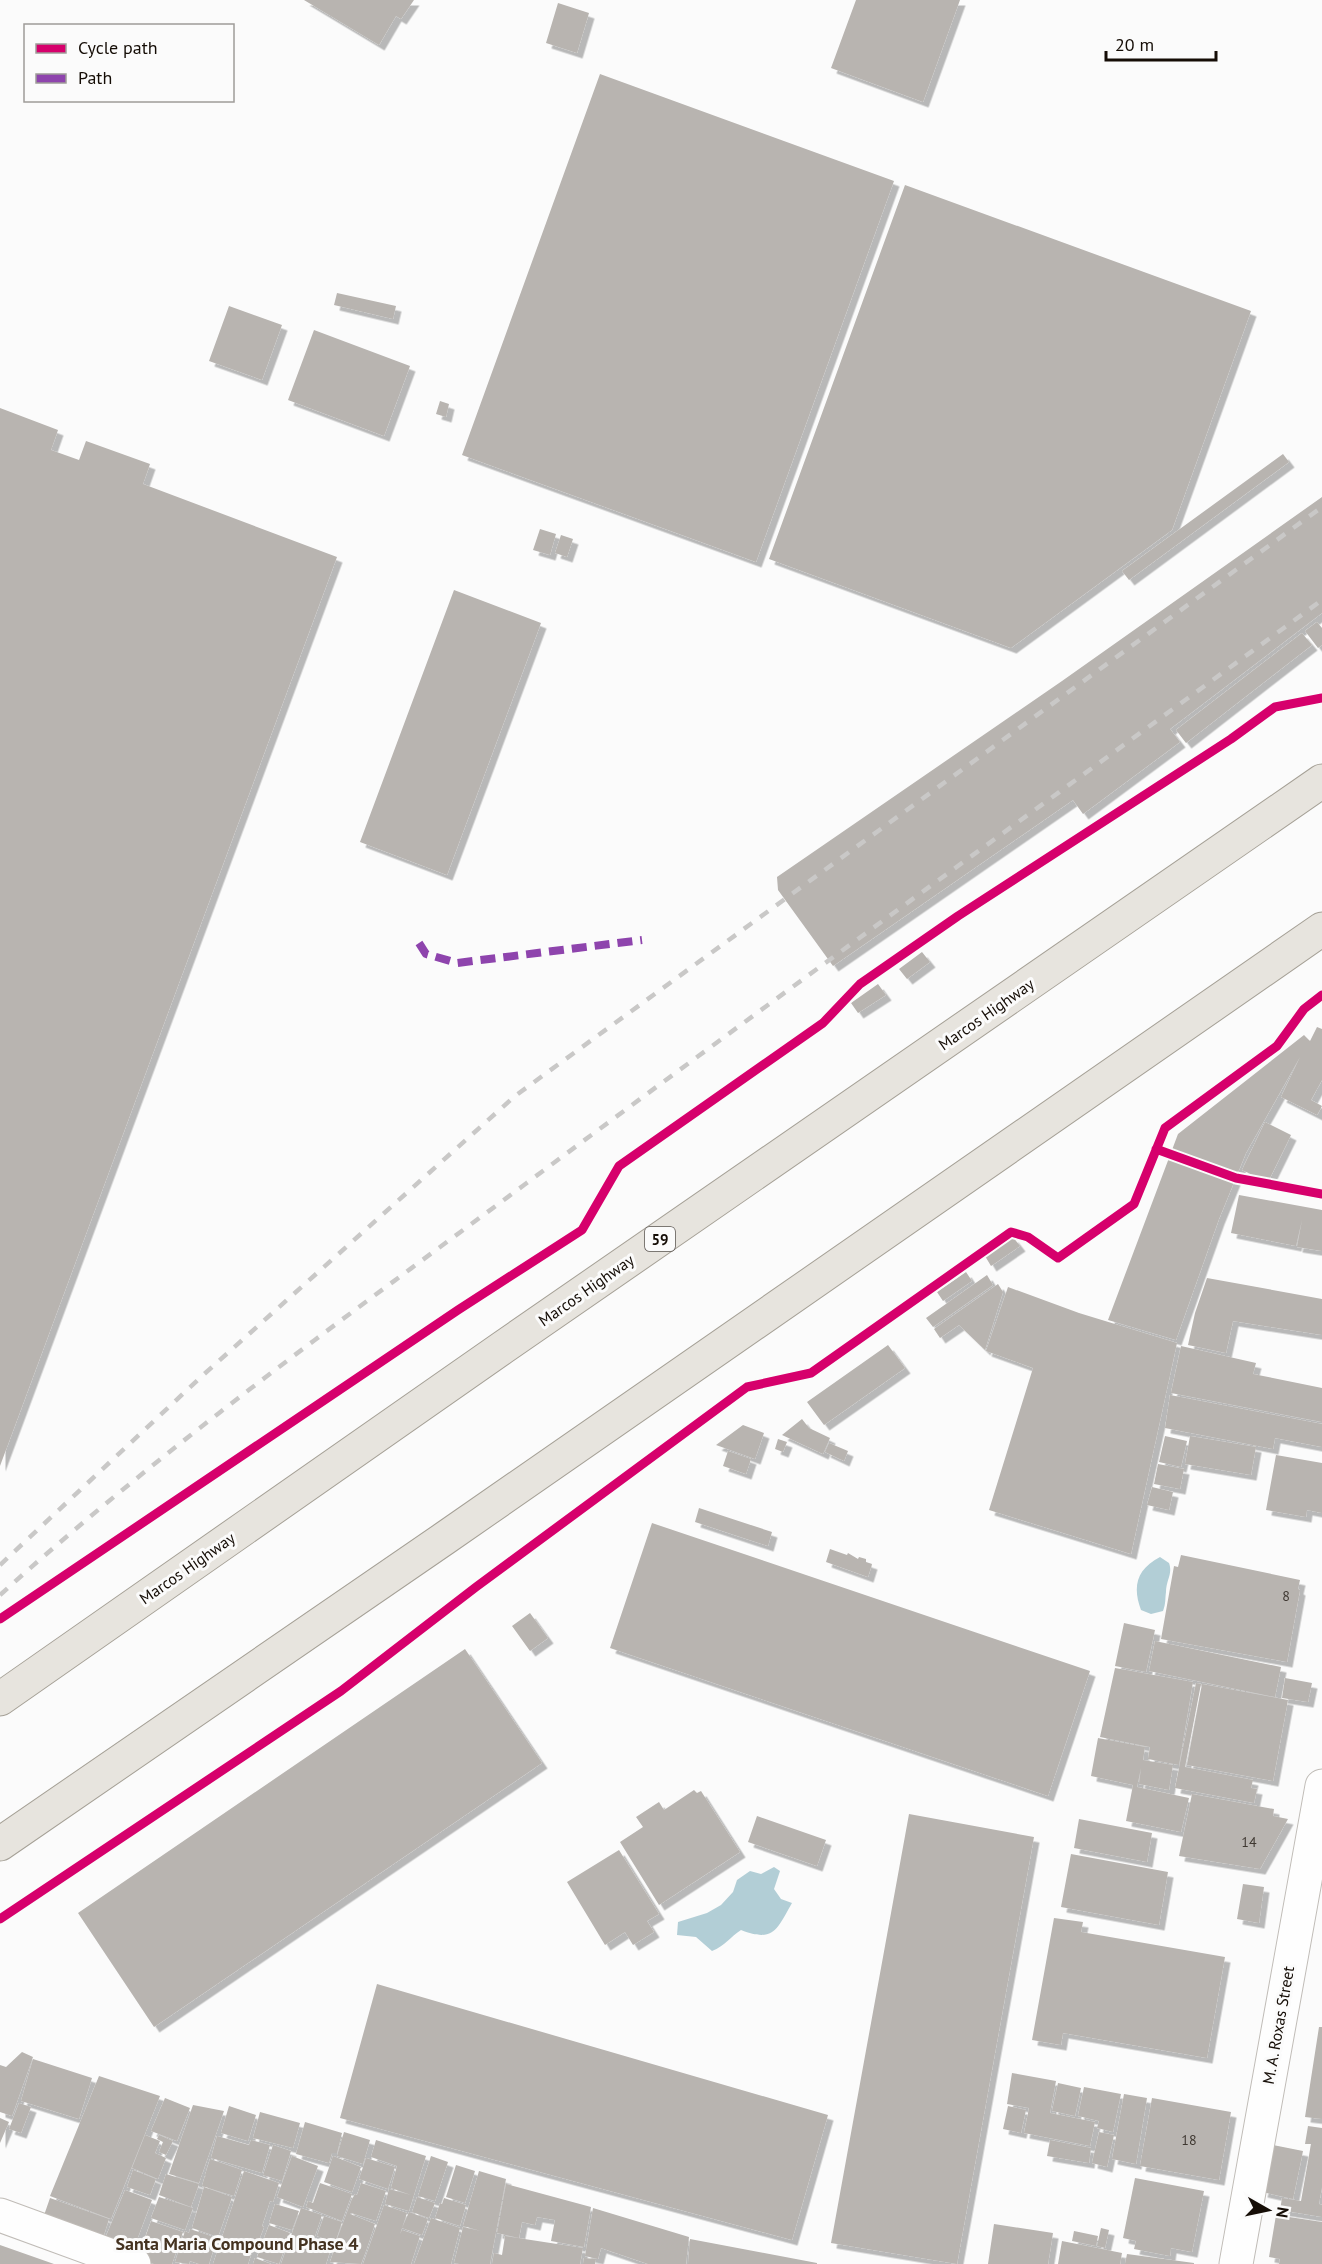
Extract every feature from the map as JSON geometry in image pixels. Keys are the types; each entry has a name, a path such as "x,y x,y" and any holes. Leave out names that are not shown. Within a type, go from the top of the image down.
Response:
{"main road":[{"name":"Marcos Highway","path":"0,1699 502,1348 1322,781"},
{"path":"0,1844 1322,929"}],"street":[{"name":"M. A. Roxas Street","path":"1236,2264 1322,1786"},
{"path":"0,2215 134,2264"}],"water":[{"path":"1160,1557 1169,1563 1170,1574 1163,1611 1151,1614 1141,1610 1137,1593 1138,1579 1146,1567"},
{"path":"774,1867 780,1871 774,1889 781,1899 792,1903 773,1931 761,1935 741,1930 712,1951 696,1937 677,1935 678,1922 707,1913 721,1905 733,1892 737,1880 750,1871 761,1874"}],"building":[{"path":"304,0 414,0 401,19 396,16 379,45"},
{"path":"856,0 960,0 923,102 831,68"},
{"path":"558,3 589,13 577,53 546,43"},
{"path":"600,74 894,181 756,562 462,455"},
{"path":"905,185 1251,311 1172,530 1011,648 769,559"},
{"path":"337,293 396,306 393,319 334,305"},
{"path":"229,306 282,325 262,380 209,361"},
{"path":"314,330 410,366 384,436 288,400"},
{"path":"440,401 449,404 446,417 436,414"},
{"path":"0,408 58,430 51,450 79,460 86,441 150,464 143,484 337,557 0,1466"},
{"path":"1283,454 1289,462 1129,580 1122,571"},
{"path":"1322,497 1322,613 1170,729 1180,742 1083,814 1073,800 833,966 778,890 777,877 1062,681"},
{"path":"540,529 556,534 550,555 533,550"},
{"path":"561,535 573,539 567,557 555,553"},
{"path":"454,590 541,623 447,875 360,842"},
{"path":"1317,622 1322,628 1322,645 1318,648 1305,631"},
{"path":"1302,633 1312,645 1186,743 1176,730"},
{"path":"922,952 930,962 907,979 899,969"},
{"path":"878,984 886,995 858,1013 851,1003"},
{"path":"1317,1027 1322,1029 1322,1080 1311,1100 1322,1106 1317,1115 1281,1097 1300,1057 1246,1153 1219,1219 1176,1340 1108,1320 1178,1134 1304,1035 1310,1041"},
{"path":"1265,1122 1291,1135 1268,1182 1242,1170"},
{"path":"1239,1195 1322,1210 1322,1251 1297,1247 1302,1220 1296,1246 1231,1233"},
{"path":"1013,1237 1020,1246 991,1266 985,1256"},
{"path":"966,1272 972,1281 943,1301 937,1292"},
{"path":"987,1275 993,1285 933,1327 926,1318"},
{"path":"1207,1278 1322,1299 1322,1335 1233,1321 1226,1353 1188,1345 1195,1313"},
{"path":"998,1284 1003,1292 985,1350 959,1325 940,1338 934,1329"},
{"path":"1008,1287 1079,1313 1177,1343 1131,1554 989,1510 1033,1368 986,1351"},
{"path":"888,1345 905,1368 824,1425 807,1402"},
{"path":"1181,1346 1256,1363 1253,1374 1322,1388 1322,1422 1171,1393"},
{"path":"1170,1395 1322,1424 1322,1447 1275,1438 1273,1449 1165,1428"},
{"path":"802,1419 809,1428 830,1438 823,1454 782,1435"},
{"path":"743,1425 764,1433 755,1459 716,1445"},
{"path":"1165,1436 1187,1441 1181,1467 1159,1462"},
{"path":"1190,1436 1256,1447 1251,1475 1185,1464"},
{"path":"778,1439 787,1442 783,1452 775,1449"},
{"path":"829,1443 848,1451 844,1461 825,1452"},
{"path":"728,1451 751,1459 746,1474 723,1466"},
{"path":"1276,1455 1322,1463 1322,1513 1307,1510 1306,1517 1266,1510"},
{"path":"1158,1464 1184,1469 1180,1489 1154,1484"},
{"path":"1152,1487 1173,1492 1169,1510 1147,1505"},
{"path":"699,1508 772,1532 768,1546 695,1522"},
{"path":"652,1523 1090,1671 1048,1796 610,1648"},
{"path":"830,1549 847,1555 848,1553 858,1559 859,1557 866,1559 866,1562 872,1564 868,1577 826,1562"},
{"path":"1181,1555 1300,1580 1287,1662 1161,1639 1174,1566 1178,1567"},
{"path":"530,1613 548,1638 530,1651 512,1626"},
{"path":"1124,1623 1155,1630 1146,1672 1115,1666"},
{"path":"1155,1641 1281,1667 1275,1697 1149,1671"},
{"path":"465,1649 542,1763 154,2027 78,1913"},
{"path":"1115,1668 1193,1682 1179,1765 1148,1759 1150,1747 1100,1737"},
{"path":"1285,1678 1312,1683 1308,1702 1282,1698"},
{"path":"1196,1683 1201,1684 1185,1767 1253,1780 1251,1788 1257,1789 1254,1803 1175,1788"},
{"path":"1202,1684 1288,1700 1273,1781 1187,1765"},
{"path":"1098,1738 1145,1747 1143,1760 1173,1765 1169,1790 1139,1784 1141,1768 1137,1787 1189,1798 1181,1832 1126,1821 1133,1785 1091,1776"},
{"path":"694,1790 697,1793 701,1791 740,1852 659,1905 620,1842 643,1827 636,1817 659,1802 664,1810"},
{"path":"1192,1794 1274,1809 1273,1816 1288,1819 1260,1869 1179,1856"},
{"path":"909,1814 1034,1837 957,2264 831,2243"},
{"path":"757,1816 826,1840 817,1866 748,1842"},
{"path":"1079,1819 1152,1833 1147,1862 1074,1848"},
{"path":"619,1850 659,1914 647,1921 654,1932 633,1945 625,1932 605,1945 567,1882"},
{"path":"1071,1854 1168,1872 1159,1925 1061,1907"},
{"path":"1243,1884 1264,1887 1259,1923 1237,1919"},
{"path":"1054,1918 1083,1922 1081,1932 1225,1957 1207,2058 1063,2033 1061,2045 1032,2040"},
{"path":"377,1984 828,2115 792,2240 340,2118"},
{"path":"1319,2027 1322,2027 1322,2119 1305,2117"},
{"path":"22,2052 33,2057 12,2116 0,2112 0,2065 6,2067"},
{"path":"33,2059 92,2078 79,2119 21,2101"},
{"path":"1012,2073 1056,2081 1050,2113 1095,2122 1090,2146 1024,2133 1029,2108 1007,2104"},
{"path":"99,2076 160,2096 111,2219 50,2196"},
{"path":"1058,2083 1081,2088 1075,2116 1052,2111"},
{"path":"1084,2087 1121,2094 1113,2132 1097,2128 1099,2121 1078,2116"},
{"path":"1124,2094 1147,2098 1136,2164 1112,2159"},
{"path":"165,2098 190,2108 177,2141 151,2131"},
{"path":"1152,2098 1231,2112 1219,2180 1140,2166"},
{"path":"19,2103 31,2107 21,2133 9,2129"},
{"path":"193,2105 224,2111 199,2183 169,2174"},
{"path":"229,2106 256,2115 248,2141 221,2133"},
{"path":"1008,2106 1026,2110 1021,2133 1003,2129"},
{"path":"260,2112 300,2123 293,2148 253,2138"},
{"path":"0,2118 9,2122 0,2143"},
{"path":"305,2122 342,2133 337,2153 332,2153 329,2163 296,2154"},
{"path":"1308,2126 1322,2128 1322,2187 1319,2204 1322,2205 1322,2217 1280,2210 1282,2198 1301,2201 1311,2144 1305,2144"},
{"path":"344,2132 370,2140 363,2164 337,2156"},
{"path":"1099,2132 1114,2135 1107,2167 1092,2163"},
{"path":"145,2135 160,2141 155,2153 166,2158 158,2179 132,2168"},
{"path":"159,2135 173,2141 166,2155 159,2152 163,2142 157,2139"},
{"path":"217,2136 249,2145 251,2140 270,2145 262,2173 211,2158"},
{"path":"376,2140 426,2156 409,2211 385,2204 389,2189 411,2195 391,2188 397,2166 371,2157"},
{"path":"1050,2140 1091,2148 1089,2163 1047,2156"},
{"path":"273,2145 291,2151 282,2181 263,2175"},
{"path":"1273,2145 1303,2151 1293,2199 1262,2192"},
{"path":"292,2156 318,2166 303,2207 277,2197"},
{"path":"333,2156 361,2167 352,2192 324,2182"},
{"path":"431,2156 448,2162 435,2201 418,2196"},
{"path":"366,2158 395,2167 388,2189 359,2179"},
{"path":"210,2159 242,2170 234,2196 202,2186"},
{"path":"456,2165 475,2171 465,2203 446,2197"},
{"path":"133,2170 156,2179 150,2195 127,2187"},
{"path":"244,2171 279,2183 273,2202 270,2201 262,2226 264,2227 259,2240 256,2239 248,2264 213,2264"},
{"path":"479,2171 506,2179 490,2264 454,2263 463,2227 481,2231 463,2226"},
{"path":"166,2174 199,2184 191,2207 159,2195"},
{"path":"1135,2178 1204,2191 1192,2252 1171,2248 1170,2256 1134,2249 1136,2241 1123,2238"},
{"path":"320,2183 352,2194 342,2221 306,2207 308,2201 313,2203"},
{"path":"361,2183 386,2191 376,2221 350,2214 375,2224 361,2264 330,2262 337,2241 357,2248 337,2239 352,2199 355,2194 357,2195"},
{"path":"506,2184 591,2207 584,2247 551,2241 555,2220 537,2217 535,2225 522,2222 519,2238 497,2233"},
{"path":"204,2187 232,2197 218,2237 192,2228"},
{"path":"125,2190 152,2200 132,2253 104,2241"},
{"path":"159,2197 193,2208 185,2230 151,2218"},
{"path":"417,2197 435,2203 429,2218 412,2212"},
{"path":"50,2198 109,2219 101,2244 42,2221"},
{"path":"444,2198 466,2205 460,2226 435,2218"},
{"path":"275,2204 299,2211 292,2230 269,2223"},
{"path":"384,2205 407,2213 400,2234 402,2230 420,2236 411,2264 363,2264"},
{"path":"301,2208 322,2215 314,2239 332,2245 326,2264 281,2264"},
{"path":"593,2208 689,2237 686,2264 648,2264 601,2248 598,2259 585,2256"},
{"path":"409,2212 428,2219 422,2235 402,2228"},
{"path":"1276,2215 1322,2222 1322,2264 1279,2264 1280,2259 1269,2257"},
{"path":"324,2216 342,2222 335,2243 317,2236"},
{"path":"431,2218 460,2228 451,2264 414,2264"},
{"path":"151,2221 183,2232 172,2264 154,2264 138,2258"},
{"path":"994,2224 1053,2233 1048,2264 988,2264"},
{"path":"269,2225 290,2233 279,2264 257,2257"},
{"path":"1101,2228 1109,2230 1105,2248 1097,2246"},
{"path":"190,2229 217,2238 209,2264 190,2261 189,2264 175,2262 185,2231 189,2233"},
{"path":"1074,2231 1098,2236 1096,2246 1072,2241"},
{"path":"505,2236 583,2248 580,2264 492,2264 494,2253 502,2255"},
{"path":"690,2239 817,2263 817,2264 688,2264"},
{"path":"1062,2241 1122,2253 1120,2264 1058,2264"},
{"path":"0,2245 54,2264 0,2264"},
{"path":"1127,2254 1194,2263 1194,2264 1125,2264"},
{"path":"255,2258 271,2264 253,2264"},
{"path":"584,2258 596,2259 595,2264 583,2264"}],"railway":[{"path":"0,1565 202,1376 515,1096 1322,507"},
{"path":"0,1595 126,1487 323,1333 1322,600"}],"marked path":[{"path":"419,943 426,954 457,963 642,940"}],"cycle path":[{"path":"0,1619 458,1310 582,1230 619,1166 823,1023 860,984 958,916 1231,739 1275,707 1322,698"},
{"path":"0,1919 341,1691 476,1587 747,1387 811,1373 1011,1232 1028,1237 1058,1258 1134,1204 1165,1128 1277,1046 1304,1009 1322,995"},
{"path":"1156,1149 1236,1178 1322,1194"}],"district":[{"name":"Santa Maria Compound Phase 4","path":"237,2243"}]}
